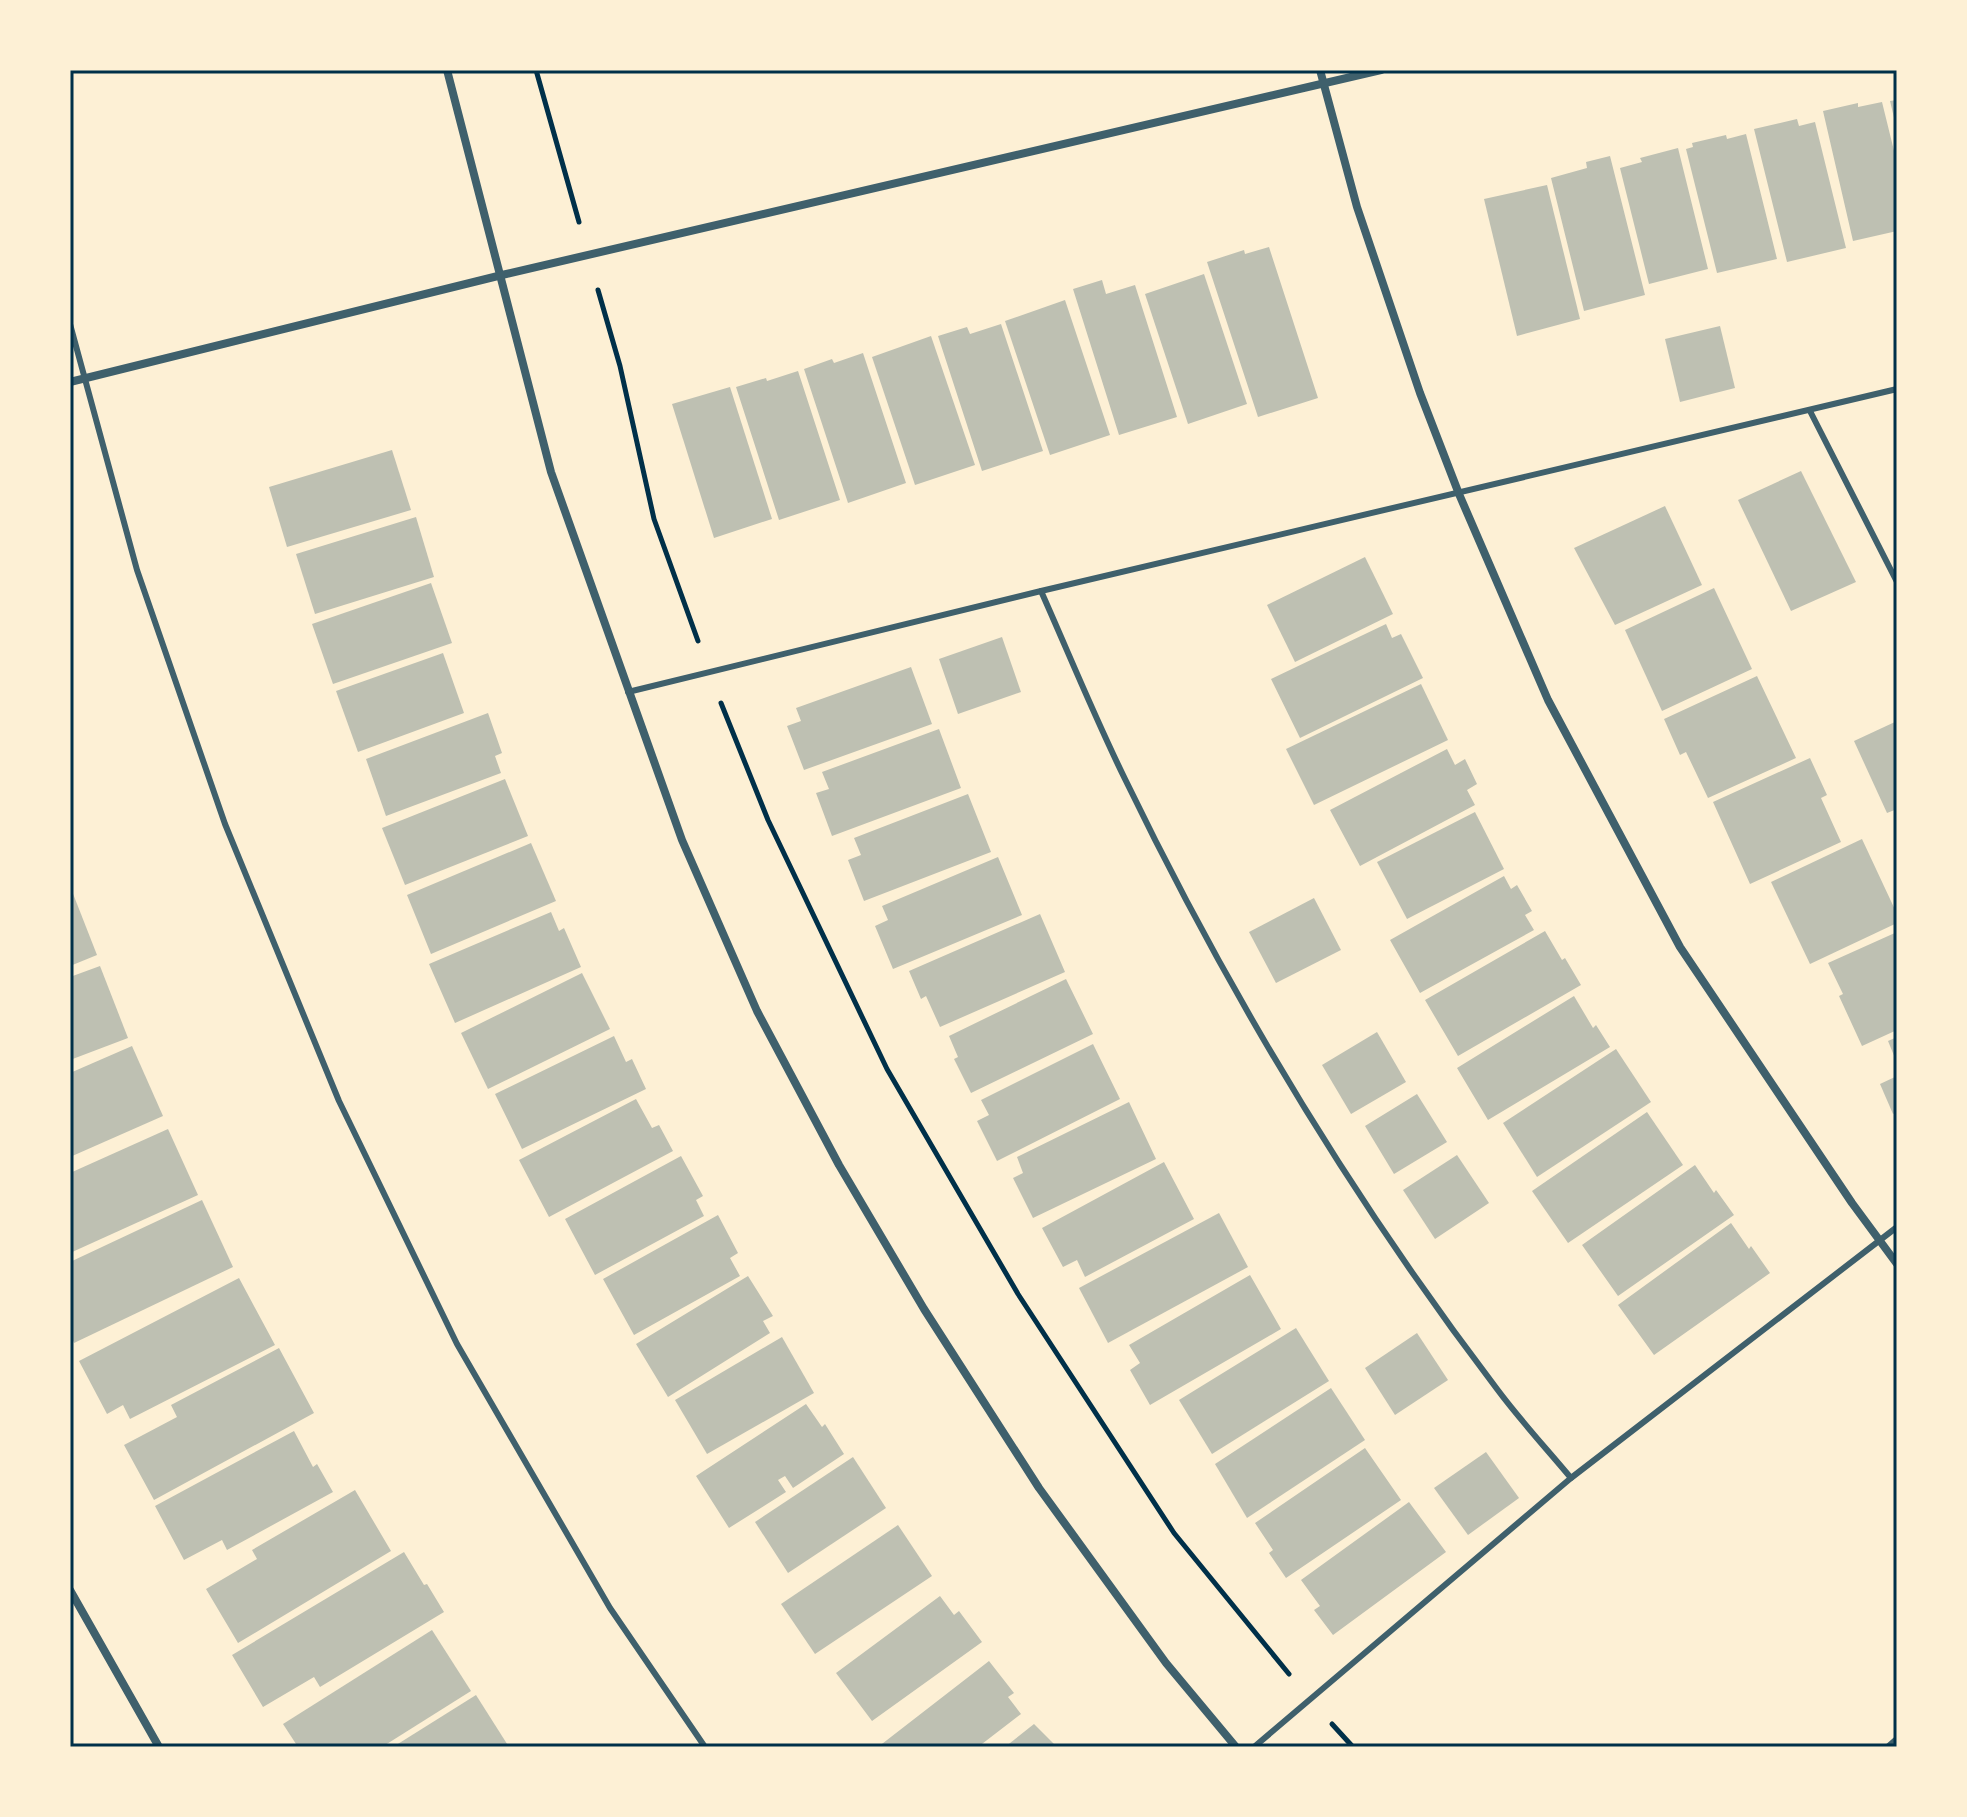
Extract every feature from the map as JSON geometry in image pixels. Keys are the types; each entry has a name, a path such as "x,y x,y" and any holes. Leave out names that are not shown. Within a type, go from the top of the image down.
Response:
{"street":[{"path":"447,70 551,472 682,840 757,1011 839,1165 924,1309 1039,1488 1166,1663 1236,1747"},
{"path":"1320,70 1384,293 1459,494 1548,700 1680,947 1897,1264"},
{"path":"70,382 502,275 1381,70"},
{"path":"70,1590 159,1747"},
{"path":"1889,1747 1897,1740"}],"lane":[{"path":"70,324 137,570 225,824 339,1101 457,1344 610,1608 705,1747"},
{"path":"628,692 1897,389"},
{"path":"1810,411 1897,582"},
{"path":"1041,591 1124,779 1206,936 1281,1069 1344,1172 1411,1272 1499,1392 1571,1478"},
{"path":"1254,1747 1571,1478 1897,1227"}],"path":[{"path":"536,70 620,366 654,519 709,672 768,820 887,1069 995,1255 1174,1533 1353,1747"}],"building":[{"path":"1897,100 1897,126 1896,126 1890,101"},
{"path":"1882,102 1897,163 1897,231 1853,241 1823,111 1858,103 1858,107"},
{"path":"1797,119 1799,126 1815,122 1846,248 1787,262 1754,129"},
{"path":"1746,134 1777,259 1717,273 1686,149 1693,147 1692,143"},
{"path":"1678,148 1708,269 1649,284 1620,168 1642,162 1640,158"},
{"path":"1610,156 1645,295 1584,311 1551,178 1587,168 1586,162"},
{"path":"1547,185 1580,319 1517,336 1484,199"},
{"path":"1269,247 1318,398 1258,417 1207,262 1244,250 1245,254"},
{"path":"1204,274 1247,404 1188,424 1145,294"},
{"path":"1102,280 1106,294 1135,285 1177,417 1119,435 1073,289"},
{"path":"1065,300 1110,435 1050,455 1005,321"},
{"path":"1001,324 1043,451 982,471 938,336 967,327 970,334"},
{"path":"1720,326 1735,388 1680,402 1665,339"},
{"path":"931,336 975,465 915,485 872,357"},
{"path":"863,353 906,483 848,503 804,369"},
{"path":"798,371 840,500 779,520 736,387"},
{"path":"730,387 772,519 714,538 672,404"},
{"path":"392,450 411,510 287,547 269,487"},
{"path":"1801,471 1856,582 1791,611 1738,500"},
{"path":"1665,506 1702,585 1615,625 1574,548"},
{"path":"416,517 434,577 315,614 296,554"},
{"path":"1365,557 1393,614 1295,662 1267,605"},
{"path":"431,583 452,643 333,684 312,624"},
{"path":"1714,588 1752,669 1662,711 1625,630"},
{"path":"1386,624 1392,638 1401,634 1423,678 1300,738 1271,679"},
{"path":"1002,637 1021,692 958,714 939,659"},
{"path":"443,653 464,713 358,752 336,691"},
{"path":"911,667 932,724 804,770 787,726 801,721 796,708"},
{"path":"1757,676 1796,758 1708,798 1686,752 1680,755 1664,719"},
{"path":"1421,684 1448,740 1314,805 1286,749"},
{"path":"488,713 502,753 495,756 501,773 386,816 366,759"},
{"path":"1897,721 1897,809 1887,813 1854,741"},
{"path":"939,729 961,788 832,836 816,793 829,789 822,772"},
{"path":"1447,749 1455,765 1465,759 1477,784 1467,790 1475,805 1360,866 1330,810"},
{"path":"1810,758 1827,795 1821,798 1841,842 1750,884 1713,802"},
{"path":"505,779 528,836 405,885 382,828"},
{"path":"968,794 991,852 864,901 848,860 861,855 854,838"},
{"path":"1475,812 1504,869 1407,919 1377,862"},
{"path":"1862,839 1897,914 1897,923 1810,964 1771,882"},
{"path":"531,843 556,901 431,954 407,895"},
{"path":"998,857 1022,915 893,969 875,926 888,920 882,906"},
{"path":"1504,876 1511,889 1517,885 1532,911 1525,915 1534,930 1420,993 1390,940"},
{"path":"70,886 97,955 70,966"},
{"path":"1314,898 1341,950 1276,983 1249,932"},
{"path":"551,912 559,931 564,928 581,967 455,1023 429,964"},
{"path":"1040,914 1065,972 940,1027 926,996 921,999 909,971"},
{"path":"1545,931 1581,985 1458,1056 1425,1000"},
{"path":"1897,932 1897,1030 1862,1046 1828,963"},
{"path":"100,966 128,1038 70,1060 70,977"},
{"path":"582,973 610,1029 488,1089 461,1033"},
{"path":"1066,979 1093,1034 971,1093 954,1059 958,1057 949,1036"},
{"path":"1574,996 1593,1028 1596,1025 1610,1047 1488,1120 1457,1068"},
{"path":"1377,1032 1406,1082 1351,1114 1322,1065"},
{"path":"614,1036 626,1062 632,1059 646,1089 522,1149 495,1094"},
{"path":"1897,1037 1897,1063 1888,1041"},
{"path":"1093,1044 1120,1099 997,1161 977,1121 989,1115 981,1100"},
{"path":"132,1046 163,1116 70,1157 70,1073"},
{"path":"1616,1049 1651,1102 1537,1177 1503,1123"},
{"path":"1897,1076 1897,1112 1893,1114 1880,1084"},
{"path":"1417,1094 1447,1142 1394,1174 1365,1126"},
{"path":"636,1099 652,1128 659,1125 673,1151 549,1217 519,1160"},
{"path":"1129,1102 1156,1159 1033,1218 1013,1178 1023,1173 1017,1157"},
{"path":"1647,1112 1683,1165 1568,1243 1532,1191"},
{"path":"168,1129 198,1195 70,1253 70,1173"},
{"path":"1457,1155 1489,1203 1435,1239 1403,1190"},
{"path":"681,1156 703,1196 696,1200 704,1216 595,1275 565,1219"},
{"path":"1164,1162 1194,1219 1085,1277 1077,1260 1063,1267 1042,1228"},
{"path":"1695,1165 1734,1215 1618,1296 1582,1245"},
{"path":"202,1200 233,1267 74,1343 70,1333 70,1262"},
{"path":"1219,1213 1248,1267 1108,1343 1079,1288"},
{"path":"718,1215 738,1253 730,1258 740,1276 634,1335 603,1279"},
{"path":"1731,1223 1770,1273 1654,1355 1618,1305"},
{"path":"1250,1275 1281,1329 1150,1405 1130,1370 1140,1363 1129,1345"},
{"path":"748,1276 773,1316 763,1321 770,1333 668,1397 636,1344"},
{"path":"239,1278 275,1345 130,1419 123,1405 107,1414 79,1361"},
{"path":"1296,1328 1329,1381 1212,1454 1179,1400"},
{"path":"1417,1333 1448,1380 1395,1415 1365,1368"},
{"path":"782,1337 814,1393 707,1454 675,1400"},
{"path":"279,1348 314,1413 154,1500 124,1445 177,1417 171,1405"},
{"path":"1331,1388 1365,1440 1247,1518 1215,1464"},
{"path":"806,1404 822,1427 825,1424 844,1454 793,1488 785,1476 778,1480 786,1492 729,1528 696,1476"},
{"path":"294,1431 313,1467 317,1464 333,1492 227,1550 222,1540 184,1560 155,1506"},
{"path":"1365,1448 1401,1500 1286,1578 1269,1553 1273,1550 1255,1523"},
{"path":"1486,1452 1519,1498 1468,1535 1434,1488"},
{"path":"853,1457 886,1508 788,1573 755,1522"},
{"path":"355,1490 391,1551 238,1643 206,1589 257,1559 252,1550"},
{"path":"1409,1502 1446,1552 1333,1635 1314,1610 1320,1606 1301,1580"},
{"path":"898,1525 932,1576 815,1654 781,1604"},
{"path":"404,1552 444,1612 320,1687 314,1677 263,1707 232,1655"},
{"path":"940,1596 954,1615 959,1611 982,1642 872,1721 836,1673"},
{"path":"432,1630 471,1691 382,1747 298,1747 283,1724"},
{"path":"989,1661 1014,1693 1008,1697 1021,1714 978,1747 878,1747"},
{"path":"476,1695 509,1747 393,1747"},
{"path":"1034,1724 1057,1747 1005,1747"}]}
